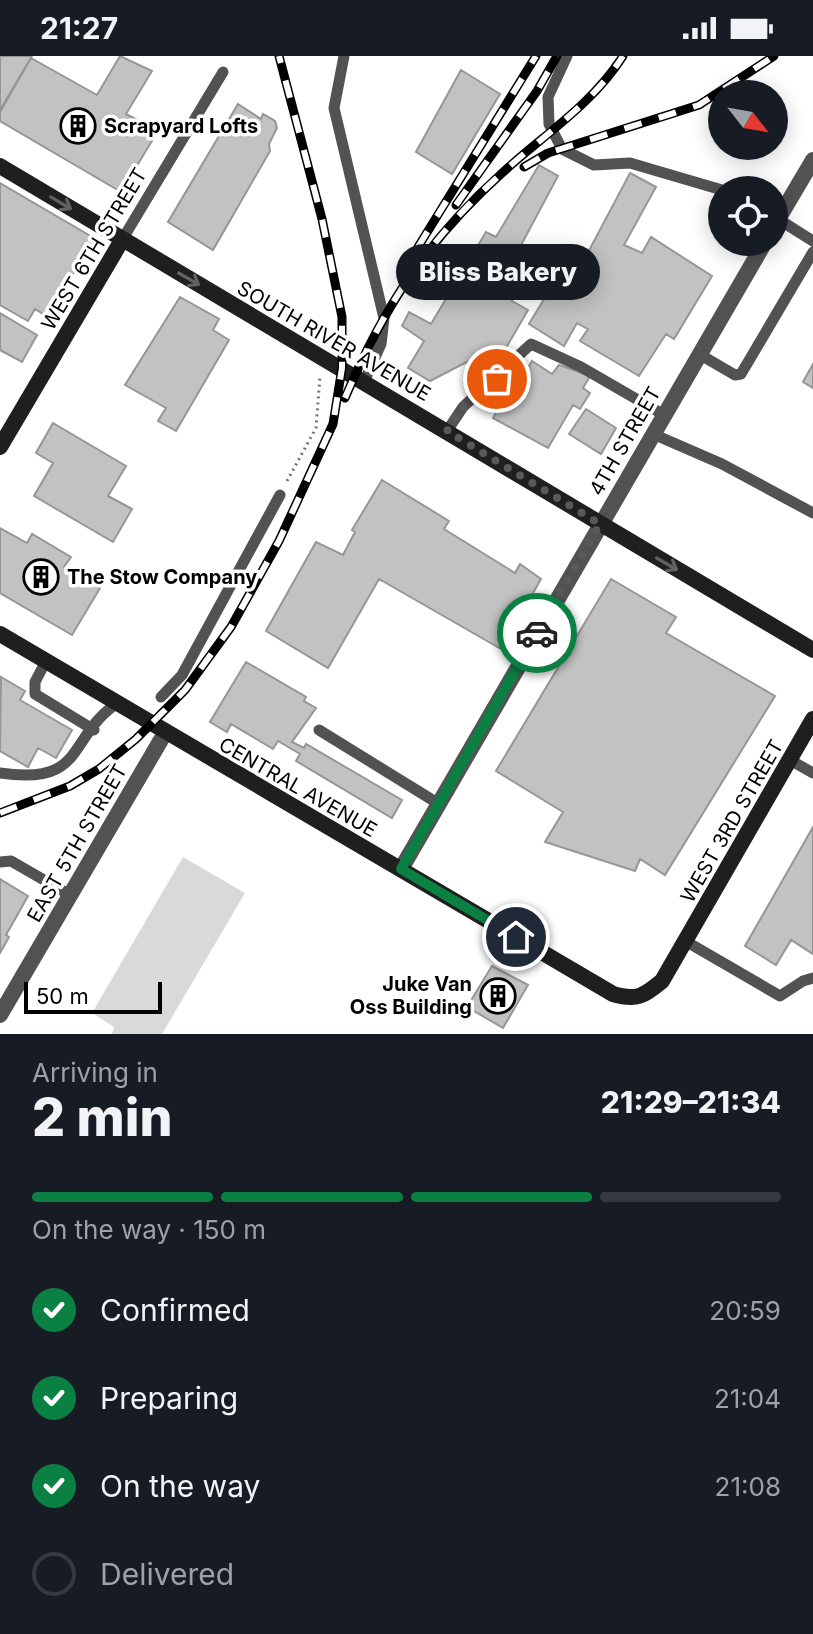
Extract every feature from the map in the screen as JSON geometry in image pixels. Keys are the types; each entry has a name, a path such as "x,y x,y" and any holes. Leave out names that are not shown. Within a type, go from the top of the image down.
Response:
{"street":[{"path":"788,203 813,160"},
{"name":"SOUTH RIVER AVENUE","path":"0,166 813,650"},
{"name":"WEST 6TH STREET","path":"0,447 122,240"},
{"name":"4TH STREET","path":"401,869 757,256"},
{"name":"CENTRAL AVENUE","path":"0,634 613,994 642,998 662,981 687,942"},
{"name":"WEST 3RD STREET","path":"687,942 813,719"},
{"name":"EAST 5TH STREET","path":"0,1015 165,733"}],"lane":[{"path":"344,56 334,108 384,318 381,344 364,382"},
{"path":"567,56 548,97 549,124 562,149 594,165 630,163 708,186"},
{"name":"WEST 6TH STREET","path":"122,240 223,72"},
{"path":"788,229 813,241"},
{"path":"699,354 735,375 741,374 813,252"},
{"path":"447,431 463,407 531,344 581,367 664,415"},
{"path":"653,434 722,464 813,513"},
{"path":"161,697 182,675 280,495"},
{"path":"46,661 35,682 35,694 94,730"},
{"path":"0,773 39,776 70,760 116,704"},
{"path":"319,730 439,804"},
{"path":"790,760 813,773"},
{"path":"0,862 11,861 70,895"},
{"path":"687,942 780,996 813,978"}],"path":[{"path":"280,495 316,428 322,357"}],"shaded area":[{"path":"183,857 245,893 162,1034 112,1034 114,1027 92,1013"}],"building":[{"path":"0,56 32,56 0,110"},
{"name":"Scrapyard Lofts","path":"120,56 152,71 126,114 158,131 121,192 0,121 0,112 31,58 97,95"},
{"path":"461,70 500,94 452,174 416,152"},
{"path":"238,104 261,119 263,114 275,121 277,128 269,144 270,151 213,250 168,222"},
{"path":"539,165 558,176 519,249 537,260 512,301 528,310 503,353 494,348 430,381 408,368 424,341 402,326 409,312 431,324 486,232 496,237"},
{"path":"630,173 656,187 624,245 642,253 651,237 712,276 674,339 666,334 639,376 580,341 588,329 577,323 564,346 529,324 572,253 584,260"},
{"path":"0,183 94,238 48,317 35,309 28,321 0,305"},
{"path":"180,297 219,319 213,330 229,340 176,431 158,421 166,408 125,385"},
{"path":"0,313 37,335 22,362 0,350"},
{"path":"532,361 552,374 559,365 590,376 583,388 590,393 580,409 573,405 548,448 493,418 501,404 506,406"},
{"path":"813,364 813,388 803,382"},
{"path":"586,409 616,428 601,454 569,434"},
{"path":"53,423 126,466 108,496 132,509 113,542 34,496 53,463 36,453"},
{"path":"382,480 449,521 444,529 515,573 520,564 541,579 501,649 379,579 328,668 266,631 316,542 343,555 355,532 352,530"},
{"name":"The Stow Company","path":"0,528 27,543 32,534 71,557 64,567 100,588 72,635 0,593"},
{"path":"611,579 676,617 666,633 775,696 665,875 640,859 635,871 545,842 563,812 496,771"},
{"path":"246,662 306,697 304,701 316,708 292,742 304,748 306,744 402,800 392,818 296,761 300,754 278,741 273,749 231,724 227,732 210,722"},
{"path":"1,677 25,691 20,700 72,730 56,758 38,748 28,767 0,751"},
{"path":"813,827 813,954 791,940 776,965 745,946"},
{"path":"0,879 28,896 6,935 9,937 0,953"},
{"name":"Juke Van Oss Building","path":"492,966 528,985 503,1028 467,1007"}],"railway":[{"path":"0,813 70,786 99,769 136,739 185,690 231,627 279,541 333,424 342,368 342,317 322,219 279,56"},
{"path":"418,247 536,56"},
{"path":"456,205 537,91 557,56"},
{"path":"345,398 392,304 429,250 475,199 581,105 623,56"},
{"path":"524,167 548,153 699,105 774,56"}],"way so far":[{"path":"497,379 463,407 447,431 600,524 537,633"}],"place":[{"name":"Scrapyard Lofts","path":"78,126"},
{"name":"Bliss Bakery","path":"497,379"},
{"name":"The Stow Company","path":"41,577"},
{"name":"Juke Van Oss Building","path":"498,996"}],"route":[{"path":"516,937 401,869 537,633"}]}
